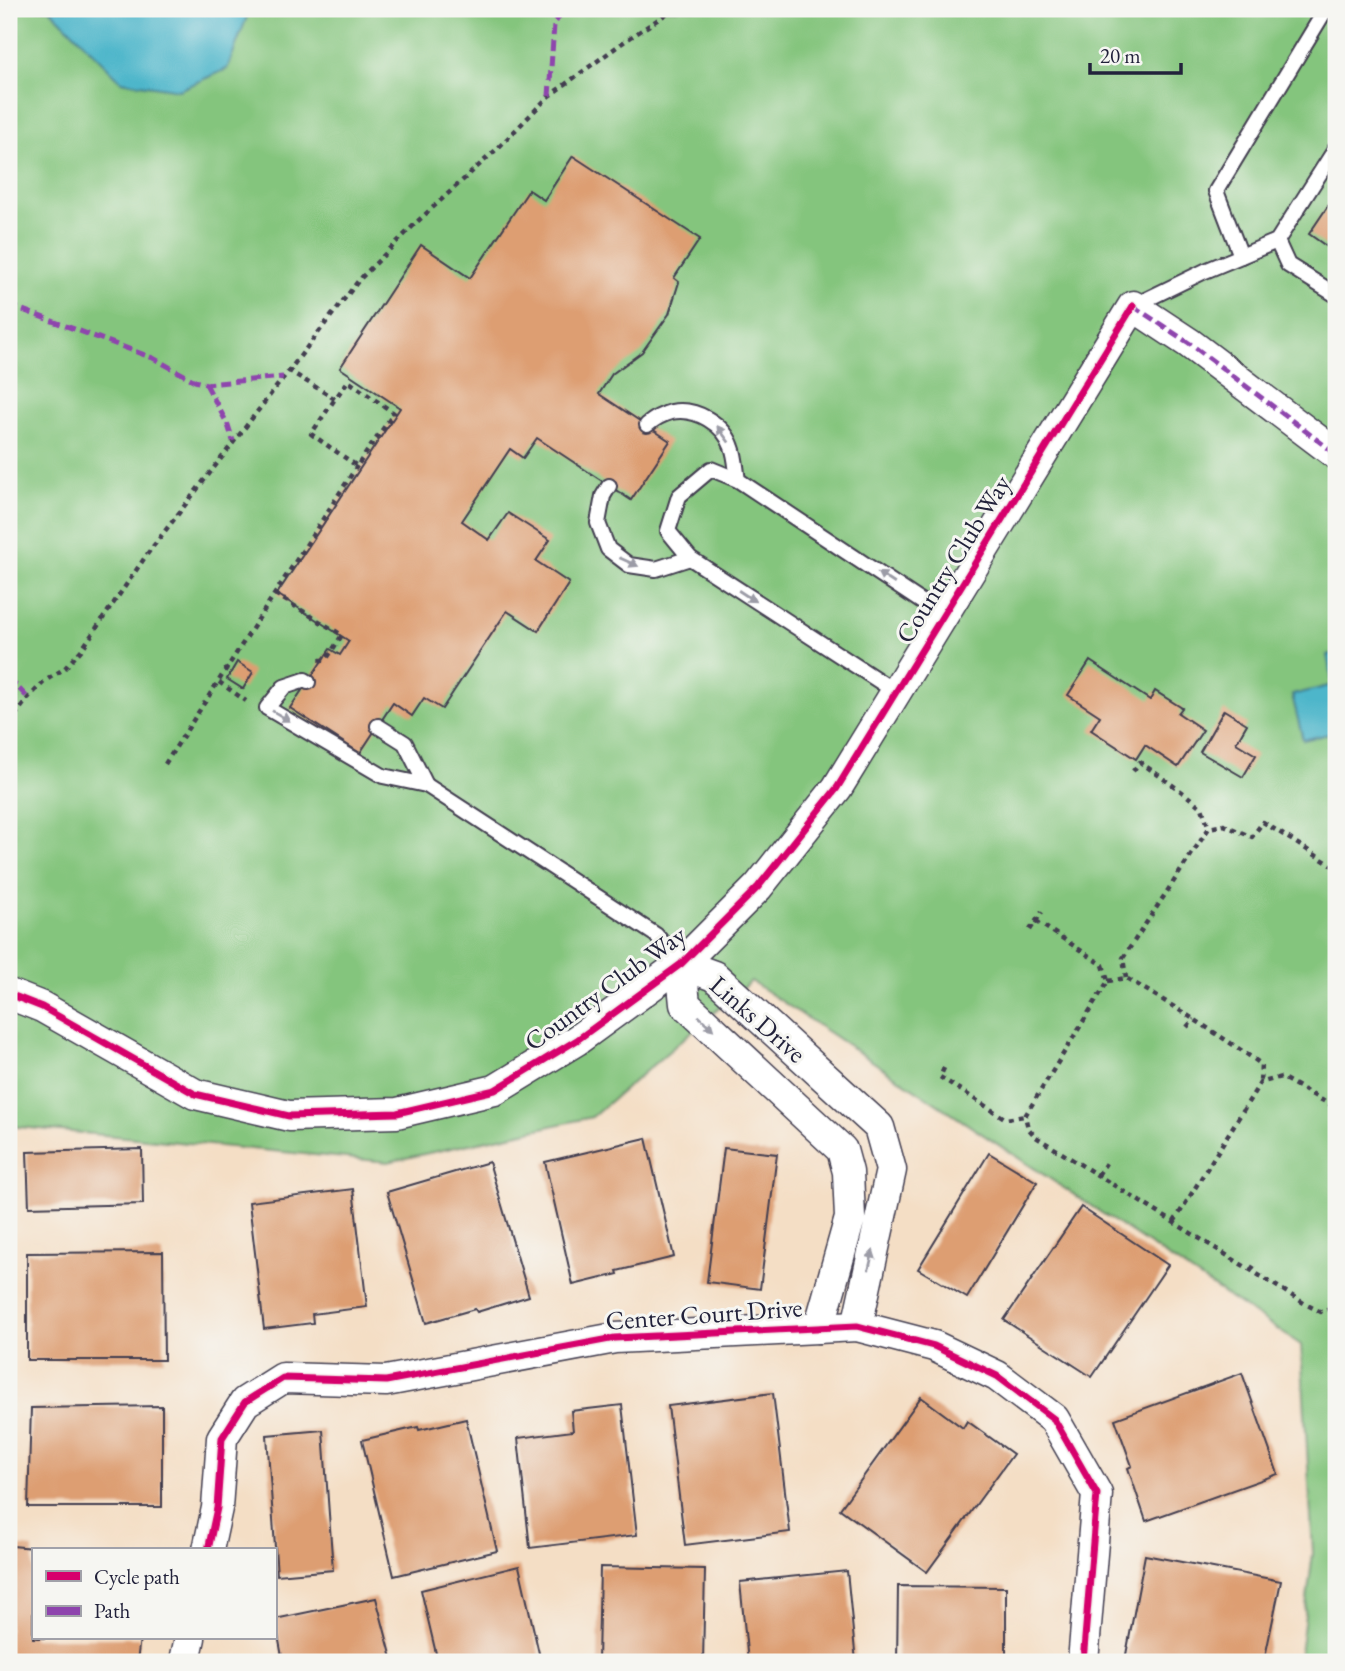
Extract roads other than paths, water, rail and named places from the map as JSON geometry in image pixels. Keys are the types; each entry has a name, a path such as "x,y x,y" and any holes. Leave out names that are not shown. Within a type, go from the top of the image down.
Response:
{"street":[{"path":"1133,306 1189,342 1336,454"},
{"name":"Country Club Way","path":"9,994 42,1007 195,1094 289,1116 397,1113 495,1090 577,1040 681,964 758,887 837,788 1133,306"},
{"name":"Links Drive","path":"819,1328 850,1218 848,1172 842,1150 685,1003 681,964 714,975 879,1127 891,1170 857,1326"},
{"name":"Country Club Way","path":"9,974 42,1007"},
{"path":"848,1181 889,1177"},
{"name":"Center Court Drive","path":"208,1548 217,1508 222,1438 245,1402 282,1378 386,1381 615,1338 857,1326 934,1346 997,1376 1054,1419 1097,1494 1083,1662"},
{"path":"187,1662 190,1640"}],"lane":[{"path":"1241,256 1216,191 1326,9"},
{"path":"1133,306 1205,271 1277,241 1336,148"},
{"path":"1277,241 1288,265 1336,295"},
{"path":"647,425 670,412 678,412 696,413 719,425 732,446 738,480"},
{"path":"896,692 690,558 668,531 679,496 711,469 738,480 943,616"},
{"path":"609,486 603,496 598,523 608,549 629,565 656,569 690,558"},
{"path":"308,682 305,680 284,687 268,708 383,776 426,785 656,935 681,964"},
{"path":"378,726 405,743 426,785"}],"water":[{"path":"50,9 250,9 227,69 179,90 121,81"},
{"path":"1336,653 1336,747 1333,733 1303,740 1292,695 1333,685 1327,655"}]}
